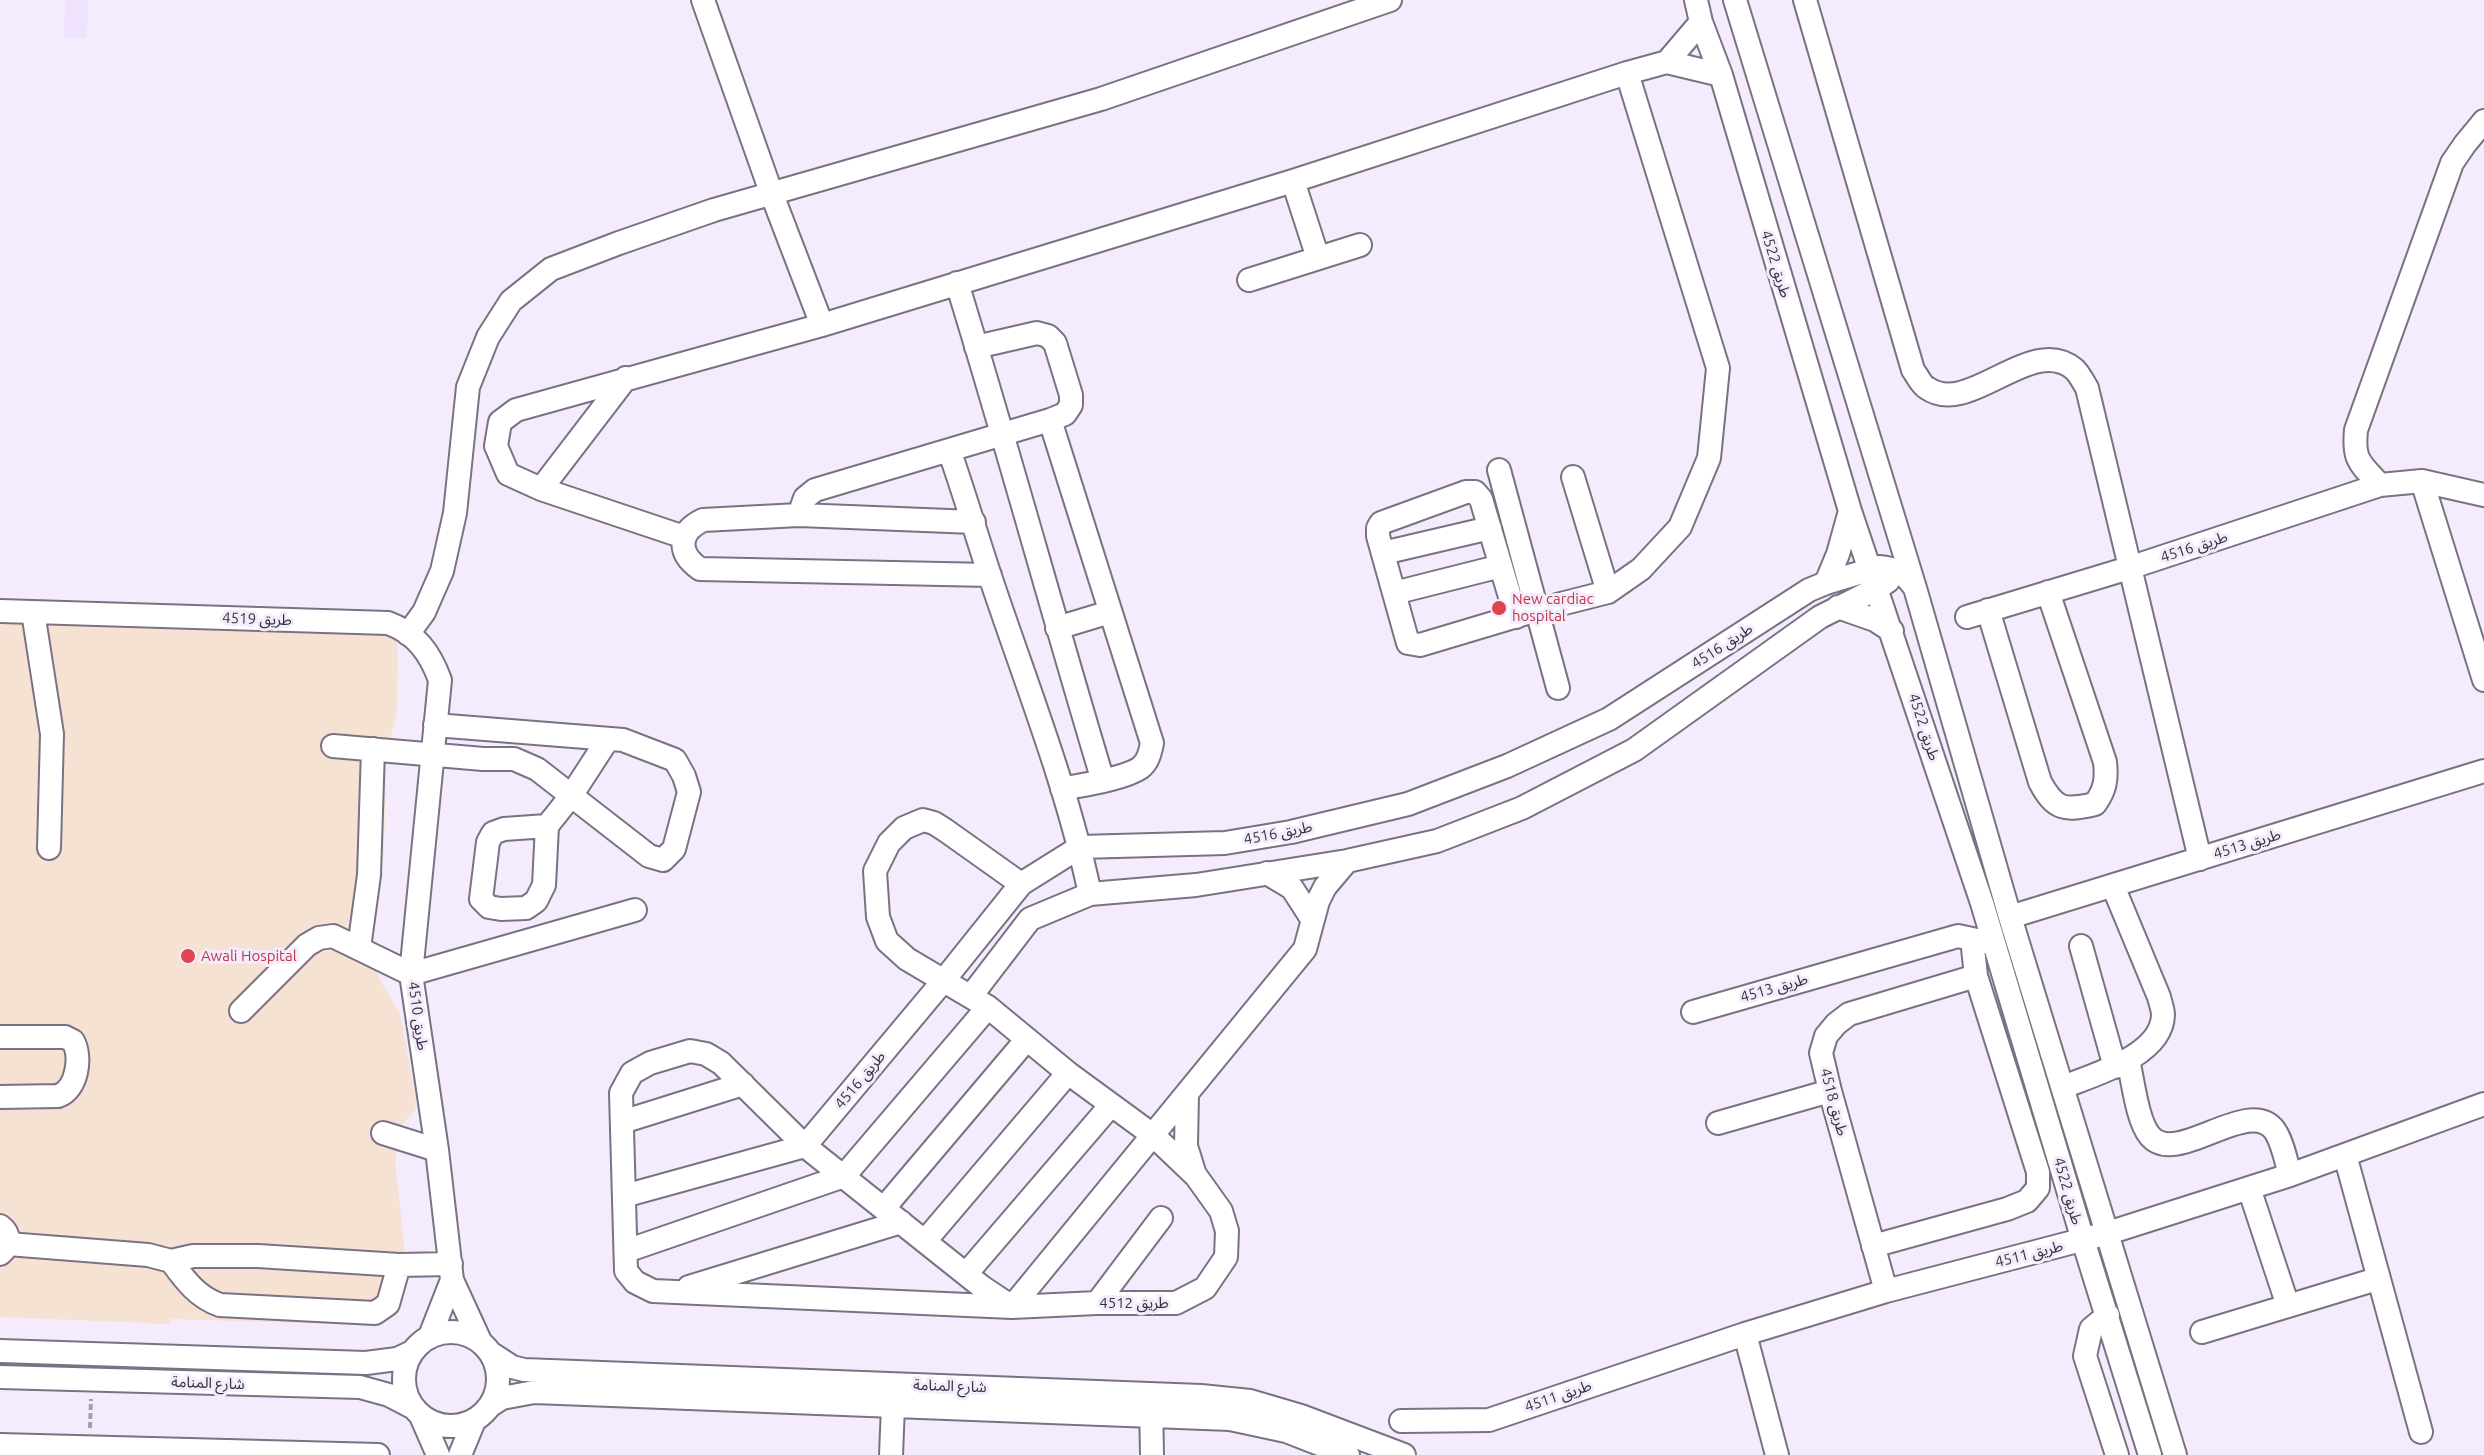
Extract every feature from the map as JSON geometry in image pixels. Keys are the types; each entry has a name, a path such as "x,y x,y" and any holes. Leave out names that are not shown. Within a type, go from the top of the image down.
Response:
{"street":[{"path":"703,0 771,192 822,325"},
{"path":"408,634 424,612 442,571 455,513 468,387 488,337 511,301 551,269 619,243 771,192 1101,99 1390,0"},
{"name":"طريق 4522","path":"1735,0 1915,588 2010,917 2175,1455"},
{"path":"1805,0 1913,370 1925,388 1942,395 1958,394 2028,364 2055,359 2075,369 2087,388 2200,859"},
{"path":"1667,62 1699,11"},
{"name":"طريق 4522","path":"1699,11 1721,75 1850,511 1875,579 1983,903 2083,1240 2150,1455"},
{"path":"684,537 541,489 508,474 496,446 500,422 516,410 822,325 1293,181 1627,73 1667,62 1721,75"},
{"path":"1558,688 1526,614 1500,566 1481,499 1476,492 1466,492 1381,523 1378,528 1408,643 1415,646 1526,614 1608,592 1641,570 1680,527 1709,458 1718,368 1627,73"},
{"path":"2380,485 2356,459 2354,447 2356,430 2452,163 2484,121"},
{"path":"1293,181 1318,258"},
{"path":"1249,280 1359,244"},
{"path":"957,283 1003,433 1057,628 1103,781"},
{"path":"800,514 805,498 815,490 1065,414 1071,405 1071,395 1055,343 1048,336 1037,333 976,347"},
{"path":"541,489 626,378"},
{"path":"1050,420 1152,743 1148,758 1139,768 1103,781 1062,789"},
{"path":"949,450 1062,789 1080,847 1090,894"},
{"path":"1499,470 1526,614"},
{"path":"1573,477 1608,592"},
{"path":"2422,481 2484,680"},
{"name":"طريق 4516","path":"2048,592 2104,762 2107,779 2103,793 2095,804 2076,809 2063,808 2050,799 2040,782 1977,613 2129,568 2380,485 2422,481 2445,484 2484,495"},
{"path":"1826,583 1838,554 1850,511"},
{"path":"974,522 800,514 703,520 692,526 684,537 683,550 689,561 700,569 990,575"},
{"path":"1383,553 1490,528"},
{"path":"1900,541 1896,570 1904,574 1915,588"},
{"path":"1394,593 1500,566"},
{"name":"طريق 4516","path":"844,1176 980,1001 1030,920 1090,894 1196,885 1347,861 1437,841 1522,808 1634,750 1838,607 1875,579 1879,567 1896,570"},
{"name":"طريق 4516","path":"805,1146 1021,884 1080,847 1225,843 1291,832 1408,804 1507,766 1609,719 1809,590 1826,583 1875,579"},
{"path":"1838,607 1875,620 1892,631"},
{"name":"طريق 4519","path":"0,611 388,623 419,641 432,659 440,680 435,725"},
{"path":"33,612 52,734 49,848"},
{"path":"1057,628 1110,612"},
{"path":"333,746 483,759 514,759 537,769 649,856 663,860 674,849 689,792 684,776 675,760 632,743 608,739 435,725"},
{"name":"طريق 4510","path":"430,1336 452,1272 411,974 435,725"},
{"path":"547,826 571,796 608,739"},
{"path":"359,948 369,875 373,749"},
{"name":"طريق 4513","path":"2010,917 2484,771"},
{"path":"944,980 907,959 887,941 878,917 875,871 889,843 904,828 922,820 934,823 1021,884"},
{"path":"624,1196 805,1146 966,1274 1012,1307 1305,949 1312,919 1325,887 1347,861"},
{"path":"1267,873 1292,888 1312,919"},
{"path":"2063,1087 2121,1064 2151,1042 2159,1029 2163,1015 2158,997 2113,886"},
{"path":"1874,1246 2007,1209 2027,1201 2038,1188 2038,1172 1965,938 1983,903"},
{"path":"240,1011 307,945 319,938 333,936 411,974 635,910"},
{"name":"طريق 4513","path":"1693,1012 1965,938 1995,943"},
{"path":"2081,946 2121,1064 2150,1137 2162,1144 2176,1144 2251,1120 2265,1124 2274,1130 2290,1175"},
{"name":"طريق 4518","path":"1886,1291 1821,1053 1826,1036 1849,1014 1976,976"},
{"name":"طريق 4512","path":"805,1146 722,1062 706,1054 690,1052 650,1063 632,1073 621,1093 626,1270 635,1282 653,1291 1012,1307 1097,1303 1176,1303 1205,1288 1226,1257 1227,1231 1221,1211 1196,1176 1154,1136 1068,1073 980,1001 944,980"},
{"path":"0,1037 65,1037 74,1041 76,1048 75,1080 64,1094 0,1097"},
{"path":"884,1208 1027,1039"},
{"path":"925,1241 1068,1073"},
{"path":"622,1122 743,1084"},
{"path":"1718,1123 1830,1091"},
{"path":"1187,1094 1186,1146 1196,1176"},
{"name":"طريق 4511","path":"1401,1421 1489,1420 1745,1334 1886,1291 2108,1233 2290,1175 2484,1104"},
{"path":"966,1274 1111,1105"},
{"path":"383,1132 437,1150"},
{"path":"2345,1155 2377,1279 2421,1432"},
{"path":"626,1251 844,1176"},
{"path":"2249,1188 2288,1306"},
{"path":"1097,1303 1161,1218"},
{"path":"674,1292 902,1222"},
{"path":"3,1242 148,1255 171,1261 193,1256 258,1256 399,1265 452,1272 498,1371 497,1388 491,1405 474,1421 460,1455"},
{"path":"171,1261 187,1284 206,1300 220,1305 375,1313 388,1304 399,1265"},
{"path":"2202,1332 2377,1279"},
{"path":"2108,1315 2091,1329 2085,1356 2117,1455"},
{"path":"438,1455 417,1411 406,1394 404,1379 406,1365 412,1352 430,1336 447,1332 464,1334 486,1348"},
{"path":"1745,1334 1777,1455"},
{"name":"شارع المنامة","path":"486,1348 512,1367 524,1370 1151,1394 1250,1401 1300,1416 1404,1455"},
{"name":"شارع المنامة","path":"0,1352 366,1363 398,1359 412,1352"},
{"name":"شارع المنامة","path":"0,1377 360,1387 388,1395 417,1411"},
{"name":"شارع المنامة","path":"491,1405 502,1398 534,1392 1230,1419 1286,1431 1348,1455"},
{"path":"1151,1394 1152,1455"},
{"path":"891,1455 893,1406"},
{"path":"417,1411 433,1423 447,1426 474,1421"},
{"path":"5,1448 378,1455"}],"shaded area":[{"path":"65,0 88,0 87,38 64,38"},
{"name":"Awali Hospital","path":"0,616 341,625 386,634 395,640 398,649 397,712 386,757 384,852 373,937 378,976 400,1014 416,1100 415,1110 402,1125 395,1159 408,1280 400,1301 384,1318 364,1325 171,1319 170,1324 0,1317"}],"place":[{"name":"New cardiac hospital","path":"1499,608"},
{"name":"Awali Hospital","path":"188,956"}]}
